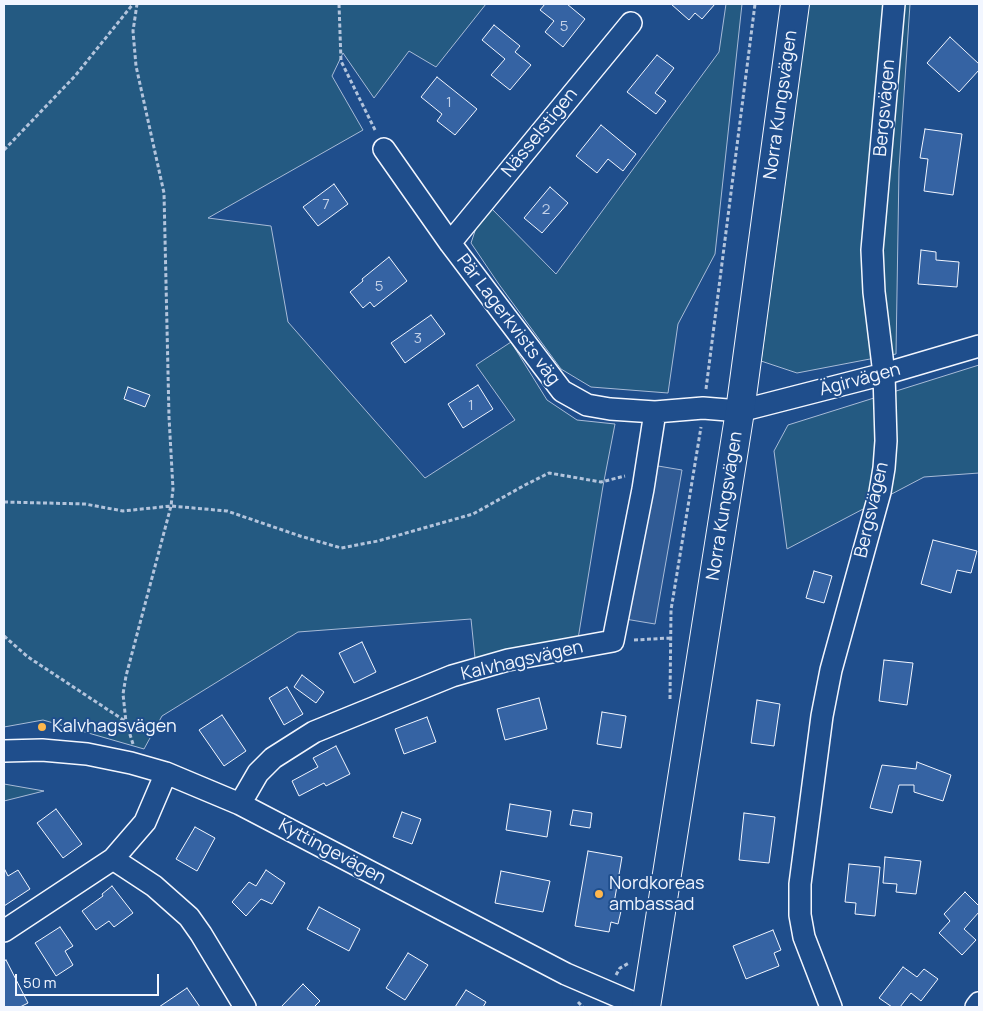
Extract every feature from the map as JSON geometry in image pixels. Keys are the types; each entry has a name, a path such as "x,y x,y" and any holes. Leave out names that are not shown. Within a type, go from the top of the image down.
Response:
{"main road":[{"name":"Norra Kungsvägen","path":"645,1007 740,411 795,4"}],"street":[{"name":"Bergsvägen","path":"831,1007 804,936 800,915 800,884 822,716 831,670 880,492 886,441 884,374 874,292 872,250 894,4"},
{"name":"Nässelstigen","path":"450,242 631,23"},
{"name":"Pär Lagerkvists väg","path":"384,149 450,242 562,391 587,405 610,409 655,412 703,408 740,411"},
{"name":"Ägirvägen","path":"740,411 884,374 979,346"},
{"path":"613,641 641,499 655,412"},
{"name":"Kalvhagsvägen","path":"240,804 258,773 274,758 314,732 452,676 508,660 613,641"},
{"name":"Kyttingevägen","path":"4,751 42,750 88,754 166,773 240,804 557,969 610,994 645,1007"},
{"path":"4,931 113,859 145,822 166,773"},
{"path":"113,859 154,886 189,917 245,1007"},
{"path":"976,1007 979,1003"}],"path":[{"path":"4,150 75,76 135,4"},
{"path":"4,636 28,657 126,722 123,694 126,676 171,506 172,471 164,193 136,66 133,32 135,4"},
{"path":"339,4 341,61 384,149"},
{"path":"670,706 671,610 699,448 755,4"},
{"path":"4,502 84,504 123,512 171,506 228,511 341,548 378,541 473,514 549,473 601,482 633,474"},
{"path":"613,641 670,638"},
{"path":"610,994 620,968 629,962 632,955"}],"shaded area":[{"path":"4,4 486,4 436,67 409,51 374,98 343,53 332,76 363,130 208,218 271,226 288,322 425,478 515,420 476,365 511,342 547,400 577,420 615,424 578,639 475,658 471,619 298,632 162,716 144,749 43,720 4,727"},
{"path":"726,4 742,4 715,254 678,324 668,393 591,387 561,369 498,283 471,243 476,228 491,208 556,274 719,52"},
{"path":"809,4 910,4 899,169 896,354 797,373 761,361"},
{"path":"979,365 979,473 924,477 787,549 774,451 788,425"},
{"path":"652,465 682,470 655,624 625,619"},
{"path":"4,784 44,791 4,801"}],"building":[{"path":"545,4 567,4 585,19 563,47 545,32 554,21 540,10"},
{"path":"671,4 715,4 702,19 695,13 689,20"},
{"path":"494,25 520,46 515,52 531,65 510,90 491,75 505,59 482,40"},
{"path":"950,37 979,64 979,70 959,92 927,63"},
{"path":"657,55 674,68 655,93 666,101 656,114 627,92"},
{"path":"437,77 477,109 455,135 437,121 442,114 421,97"},
{"path":"601,125 636,154 623,171 608,159 597,173 576,156"},
{"path":"925,129 962,134 953,195 924,191 928,159 920,158"},
{"path":"334,184 348,204 318,226 303,207"},
{"path":"550,187 568,203 542,233 524,218"},
{"path":"921,250 936,252 936,260 959,262 957,287 918,284"},
{"path":"389,257 407,281 374,307 370,302 363,308 350,292 363,281 362,279"},
{"path":"431,315 445,334 405,363 391,343"},
{"path":"478,385 493,409 463,428 448,404"},
{"path":"128,387 150,395 145,407 124,399"},
{"path":"933,540 977,551 971,573 957,570 951,593 921,584"},
{"path":"814,571 832,576 824,603 806,598"},
{"path":"362,642 376,672 354,683 339,653"},
{"path":"884,660 913,663 907,705 879,701"},
{"path":"302,675 324,692 316,703 294,687"},
{"path":"287,687 303,714 284,725 269,698"},
{"path":"539,698 547,729 505,740 497,709"},
{"path":"757,700 780,704 774,746 751,743"},
{"path":"602,712 626,716 621,748 597,744"},
{"path":"222,715 246,751 224,766 199,730"},
{"path":"427,717 436,742 404,754 395,729"},
{"path":"336,746 350,774 326,786 324,783 299,796 292,781 318,767 313,758"},
{"path":"917,762 951,775 943,801 914,792 914,785 899,785 892,813 870,808 882,765 916,769"},
{"path":"510,804 551,811 547,837 506,830"},
{"path":"56,809 82,844 63,858 37,823"},
{"path":"573,810 592,813 590,828 570,825"},
{"path":"402,812 421,819 412,844 393,837"},
{"path":"744,813 775,817 769,863 739,860"},
{"path":"195,827 215,838 197,871 176,859"},
{"path":"588,851 622,857 613,909 621,911 618,924 611,922 609,932 575,926"},
{"path":"885,857 921,861 916,894 896,892 897,884 883,883"},
{"path":"849,864 880,867 875,916 855,914 856,903 845,902"},
{"path":"4,868 8,876 18,870 30,889 4,906"},
{"path":"266,870 285,883 272,904 261,899 246,916 232,902 249,882 256,886"},
{"path":"501,871 550,881 543,912 495,903"},
{"path":"112,886 133,913 114,927 109,921 96,930 82,911 103,896 102,894"},
{"path":"965,892 979,906 979,912 964,929 976,940 962,955 939,933 950,921 944,914"},
{"path":"319,907 360,929 349,951 307,929"},
{"path":"60,927 73,946 65,951 73,965 56,976 35,943"},
{"path":"773,930 781,950 774,953 779,966 746,979 733,946"},
{"path":"408,953 428,965 405,1000 386,988"},
{"path":"6,960 28,1003 20,1007 4,1007 4,961"},
{"path":"903,967 917,977 924,969 938,979 921,1001 911,993 900,1007 892,1007 879,998"},
{"path":"303,984 320,1001 314,1007 281,1007"},
{"path":"187,988 200,1007 159,1007"},
{"path":"466,990 486,1002 483,1007 455,1007"}],"place":[{"name":"Kalvhagsvägen","path":"42,727"},
{"name":"Nordkoreas ambassad","path":"599,894"}]}
